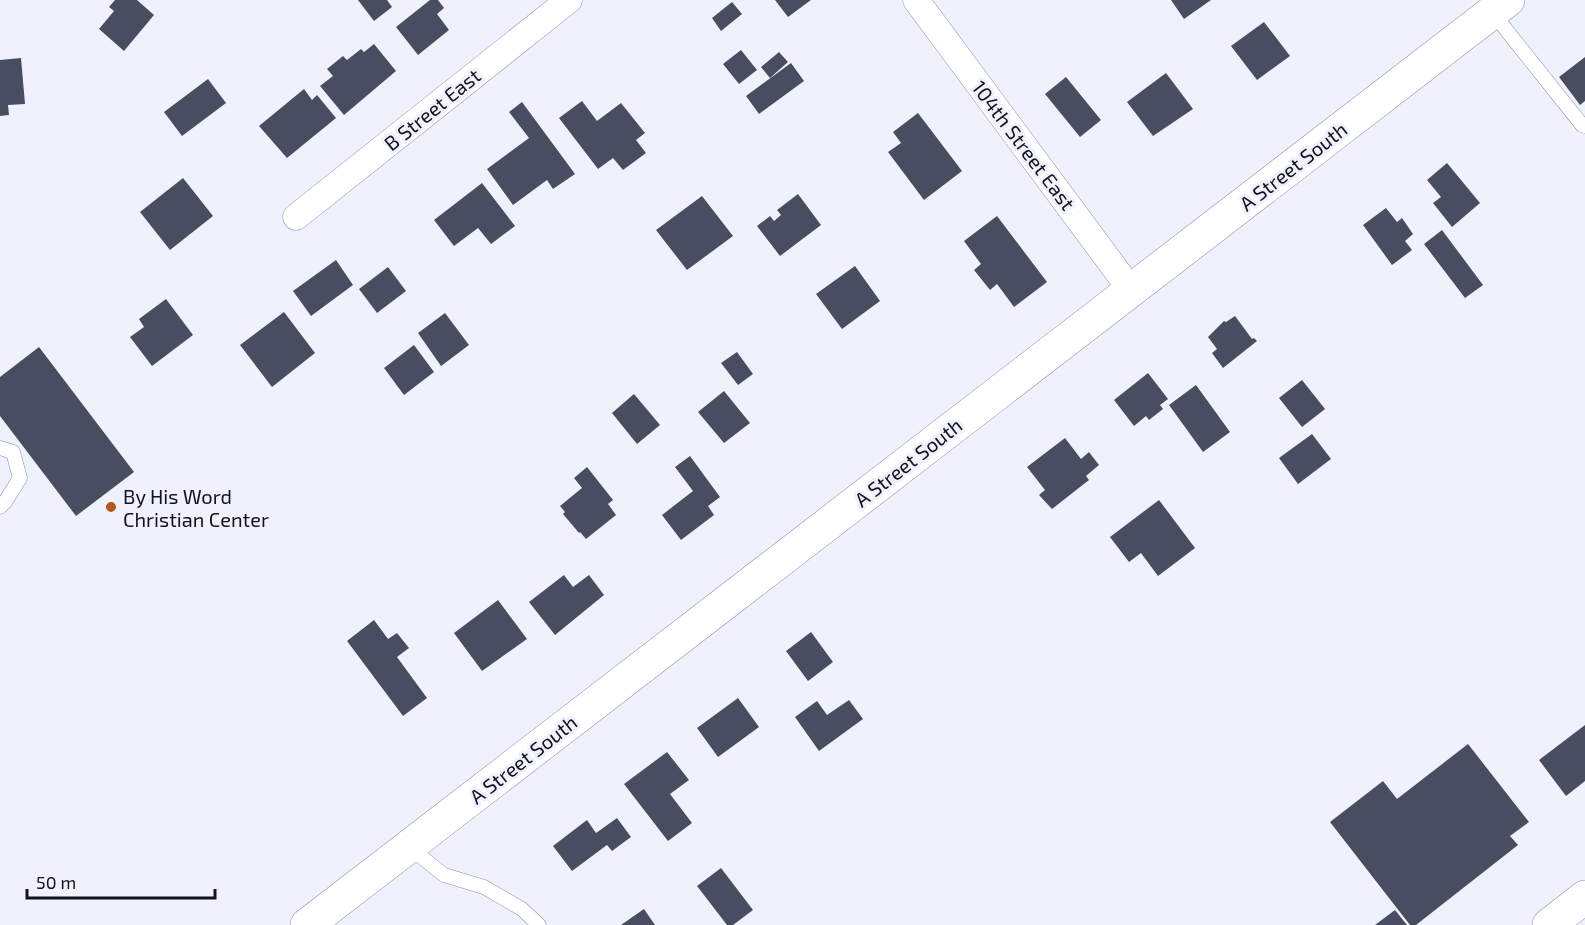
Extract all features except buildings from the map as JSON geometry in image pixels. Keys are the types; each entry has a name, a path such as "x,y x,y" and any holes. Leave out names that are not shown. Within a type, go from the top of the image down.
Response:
{"street":[{"name":"B Street East","path":"296,217 569,0"},
{"name":"104th Street East","path":"916,0 1131,290"},
{"name":"A Street South","path":"307,925 1500,6"},
{"path":"1549,925 1585,897"}],"lane":[{"path":"1500,6 1582,125 1585,126"},
{"path":"0,448 13,452 20,478 0,507"},
{"path":"409,847 444,875 484,886 522,909 539,925"}],"place":[{"name":"By His Word Christian Center","path":"111,507"}]}
